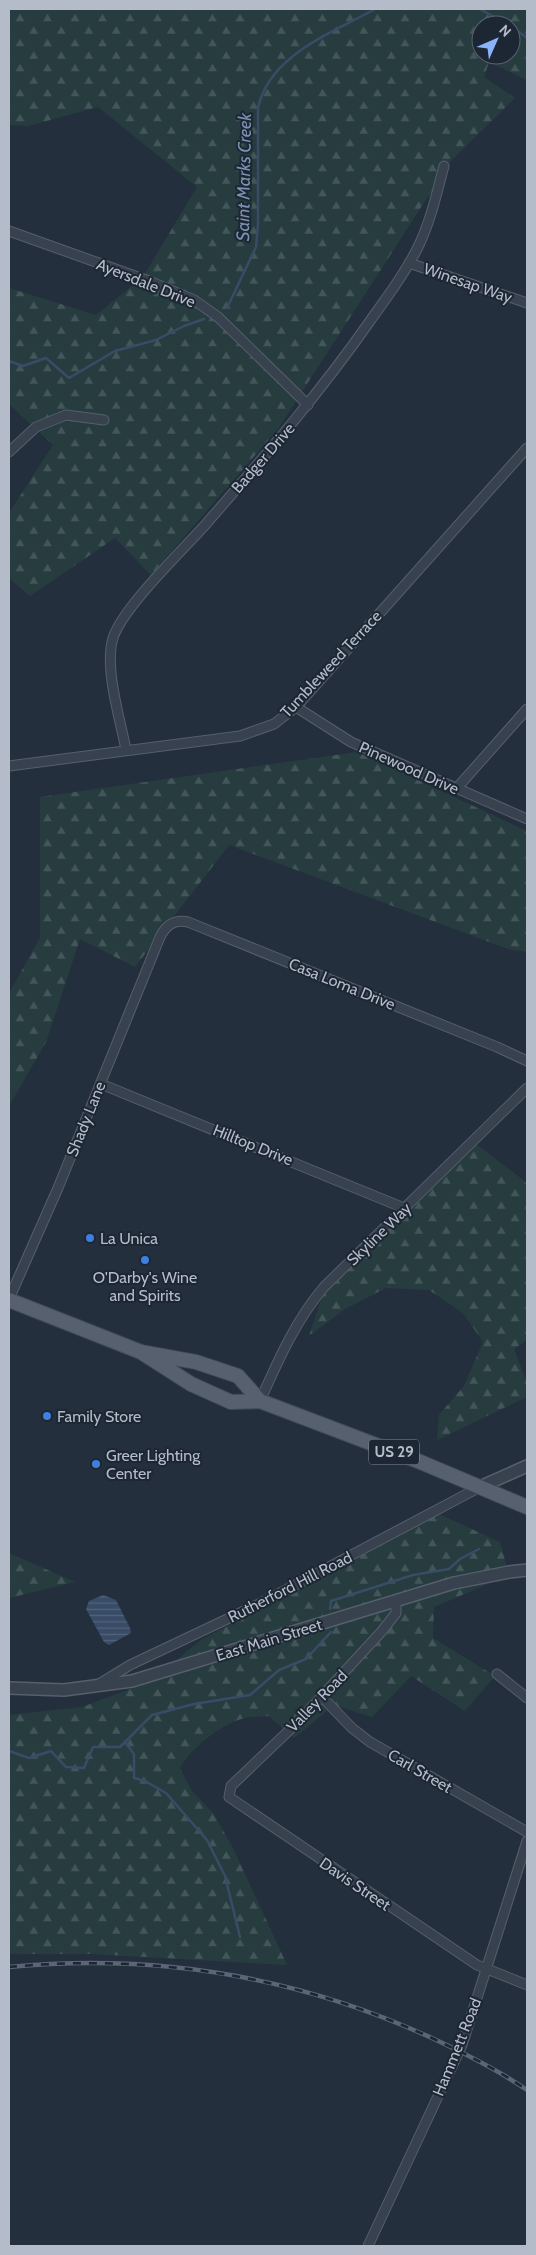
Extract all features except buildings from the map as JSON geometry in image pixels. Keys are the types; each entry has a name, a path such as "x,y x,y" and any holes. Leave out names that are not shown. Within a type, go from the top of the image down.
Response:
{"main road":[{"name":"US 29","path":"9,1299 141,1352 191,1384 231,1402 260,1401 418,1461 527,1507"},
{"name":"US 29","path":"141,1352 196,1362 238,1376 260,1401"}],"street":[{"name":"Badger Drive","path":"126,750 111,660 112,643 117,628 152,584 308,405 354,344 409,263 426,228 444,166"},
{"name":"Ayersdale Drive","path":"9,231 149,281 194,300 218,317 308,405"},
{"name":"Winesap Way","path":"409,263 527,303"},
{"path":"9,452 36,427 66,415 104,420"},
{"name":"Tumbleweed Terrace","path":"9,766 249,734 274,724 296,707 527,448"},
{"name":"Pinewood Drive","path":"296,707 351,742 527,819"},
{"path":"456,788 527,709"},
{"name":"Casa Loma Drive","path":"160,936 173,923 188,922 497,1046 527,1061"},
{"name":"Shady Lane","path":"9,1299 58,1188 160,936"},
{"name":"Hilltop Drive","path":"101,1084 404,1208"},
{"name":"Skyline Way","path":"260,1401 278,1359 312,1301 527,1088"},
{"path":"480,1487 527,1466"},
{"name":"Rutherford Hill Road","path":"98,1684 130,1665 261,1603 480,1487"},
{"name":"East Main Street","path":"9,1688 64,1690 132,1681 475,1578 527,1570"},
{"name":"Valley Road","path":"228,1793 231,1786 322,1697 382,1631 396,1613 396,1601"},
{"path":"497,1674 527,1698"},
{"name":"Carl Street","path":"322,1697 352,1728 370,1742 527,1832"},
{"name":"Davis Street","path":"228,1793 232,1801 477,1965 527,1985"},
{"name":"Hammett Road","path":"368,2246 462,2045 527,1841"}],"green space":[{"path":"9,9 527,9 527,80 495,65 521,65 521,15 471,15 471,65 488,65 484,77 515,98 451,161 278,429 151,575 115,538 30,596 9,578 9,513 53,445 9,404 9,288 96,315 143,277 197,187 98,107 28,126 9,125"},
{"path":"357,752 527,831 527,952 508,949 229,845 135,967 80,939 46,1042 9,1106 9,993 40,938 40,797"},
{"path":"472,1141 527,1183 527,1340 514,1349 527,1383 527,1397 437,1440 439,1415 464,1386 483,1342 463,1313 429,1290 386,1288 345,1309 309,1336 329,1275"},
{"path":"439,1514 500,1542 509,1575 434,1607 433,1638 495,1676 465,1711 411,1676 372,1717 334,1705 294,1738 269,1716 245,1718 217,1731 191,1753 180,1768 192,1791 213,1813 232,1846 287,1965 92,1954 9,1954 9,1715 82,1707 149,1682 201,1640"},
{"path":"9,1553 75,1582 9,1598"}],"water":[{"path":"103,1595 116,1600 131,1633 109,1645 104,1642 86,1609 89,1601"}],"waterway":[{"name":"Saint Marks Creek","path":"227,308 256,247 258,224 258,108 264,90 275,74 304,48 375,9"},
{"path":"480,9 491,15"},
{"path":"521,34 527,38"},
{"name":"Saint Marks Creek","path":"9,361 23,366 46,358 69,378 115,351 156,340 184,326 204,319"},
{"path":"330,1609 331,1601 413,1575 449,1569 460,1559 479,1549"},
{"path":"9,1751 29,1758 51,1751 66,1767 84,1768 93,1747 120,1747 152,1715 194,1704 250,1695 279,1670 306,1659 331,1632"},
{"path":"125,1742 134,1754 134,1778 145,1781 166,1793 207,1840 225,1876 240,1937"}],"railway":[{"path":"9,1967 64,1964 119,1964 173,1967 279,1985 332,2000 434,2039 470,2056 527,2090"}],"place":[{"name":"La Unica","path":"90,1238"},
{"name":"O'Darby's Wine and Spirits","path":"145,1260"},
{"name":"Family Store","path":"47,1416"},
{"name":"Greer Lighting Center","path":"96,1464"}]}
